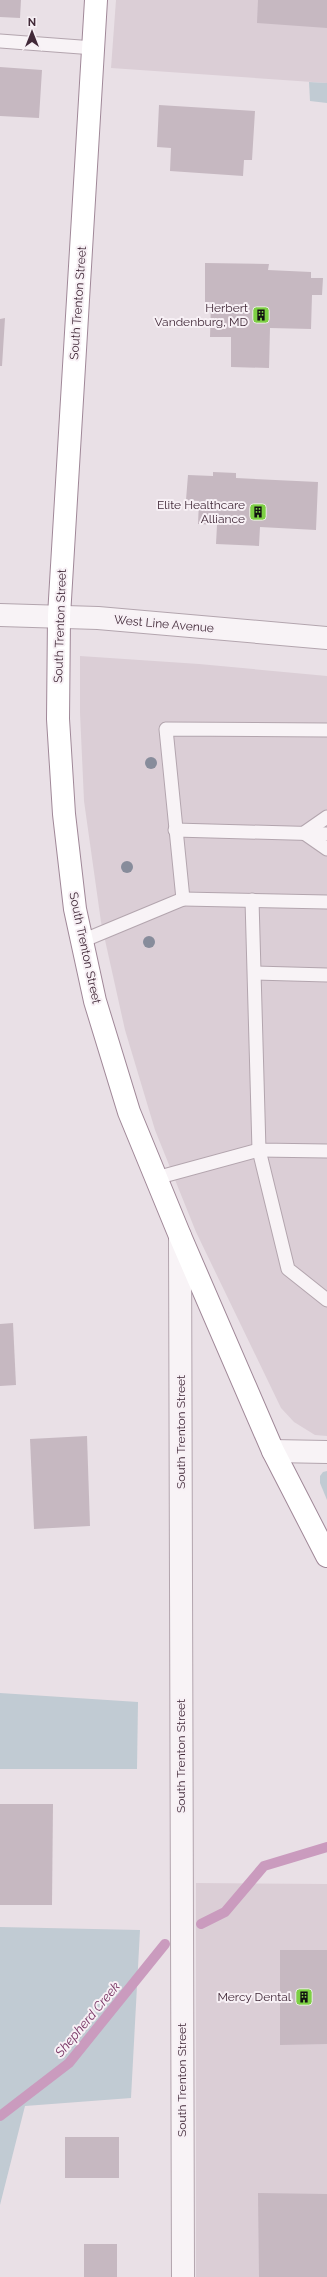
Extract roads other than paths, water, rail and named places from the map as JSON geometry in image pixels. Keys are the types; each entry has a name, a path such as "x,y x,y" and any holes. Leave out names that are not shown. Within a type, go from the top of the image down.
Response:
{"highway":[{"name":"South Trenton Street","path":"96,0 59,616 58,719 64,814 75,909 95,1001 129,1112 180,1236 273,1451 327,1556"}],"street":[{"name":"West Line Avenue","path":"0,615 106,618 327,638"},
{"name":"South Trenton Street","path":"180,1236 183,2277"},
{"path":"273,1451 327,1452"}],"lane":[{"path":"0,41 94,48"},
{"path":"183,899 166,729 327,730"},
{"path":"304,834 327,817"},
{"path":"175,830 327,834"},
{"path":"304,834 327,849"},
{"path":"82,941 183,899 327,902"},
{"path":"252,900 259,1150 288,1269 327,1300"},
{"path":"255,973 327,975"},
{"path":"156,1178 259,1150 327,1151"}],"waterway":[{"name":"Shepherd Creek","path":"201,1924 225,1912 264,1866 327,1847"},
{"name":"Shepherd Creek","path":"0,2116 69,2063 165,1944"}],"place":[{"name":"Herbert Vandenburg, MD","path":"261,315"},
{"name":"Elite Healthcare Alliance","path":"258,512"},
{"name":"Mercy Dental","path":"304,1997"}]}
